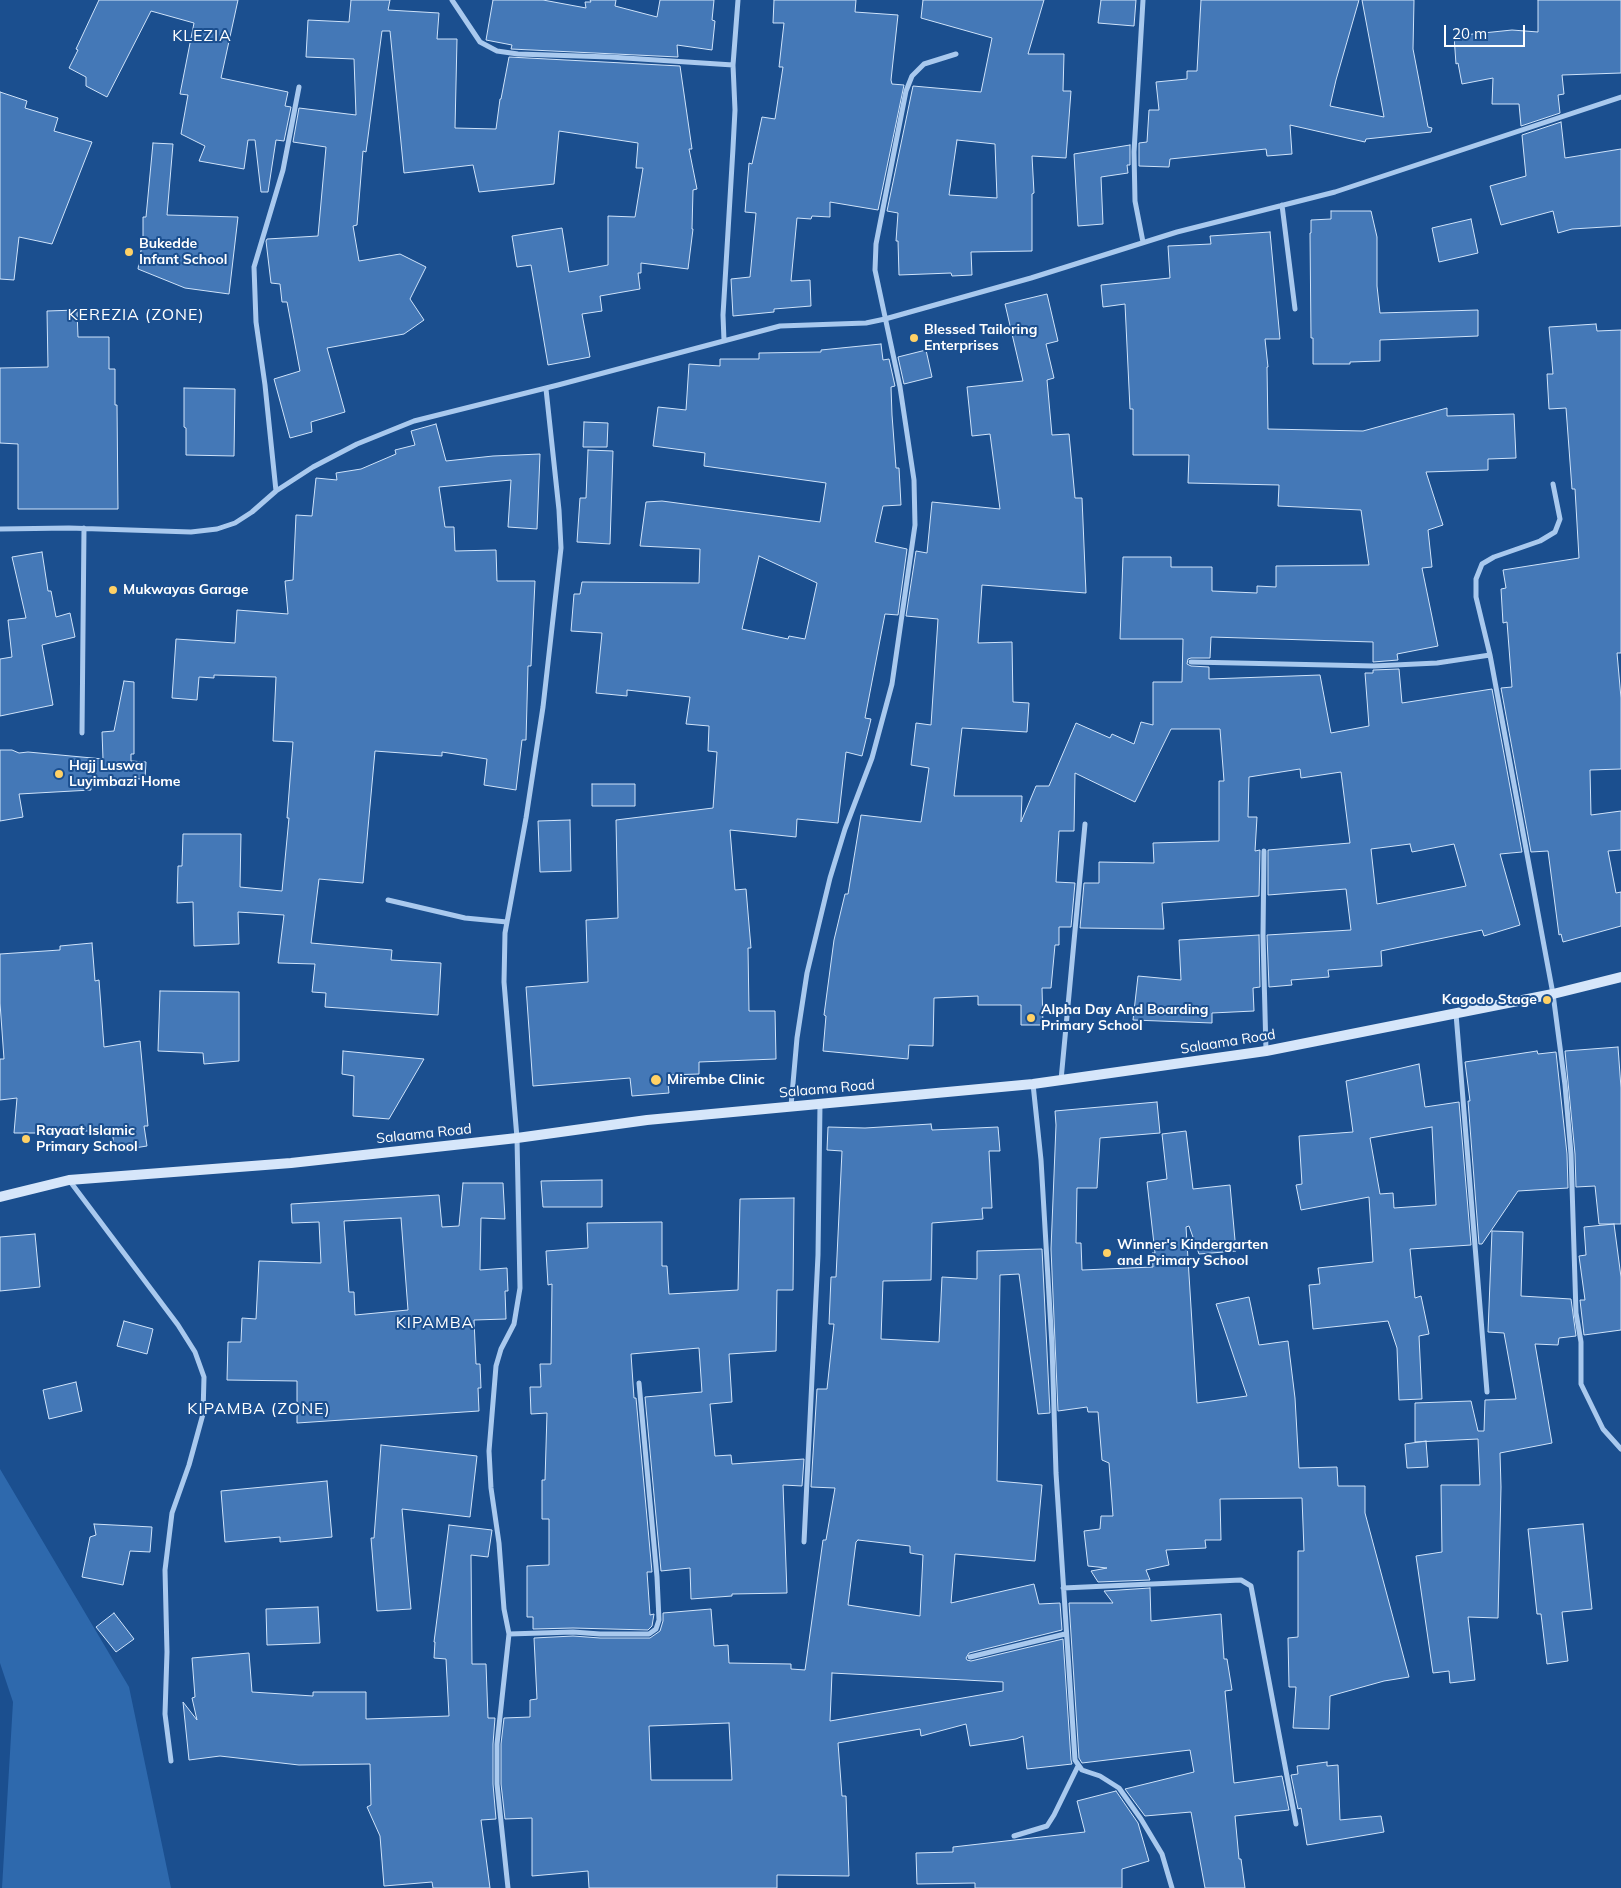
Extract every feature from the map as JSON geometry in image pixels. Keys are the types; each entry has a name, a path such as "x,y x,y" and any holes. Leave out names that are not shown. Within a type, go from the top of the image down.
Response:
{"main road":[{"name":"Salaama Road","path":"0,1197 69,1180 291,1163 517,1138 647,1120 1033,1084 1266,1051 1553,994 1621,977"}],"street":[{"path":"452,0 480,42 497,51 518,54 733,64"},
{"path":"724,341 723,315 734,120 733,64 738,0"},
{"path":"1143,0 1134,152 1134,201 1143,242"},
{"path":"790,1106 807,973 830,878 845,829 872,758 892,684 915,525 914,480 900,386 875,270 876,244 906,91 912,76 924,64 956,54"},
{"path":"276,491 265,385 256,322 254,267 283,170 299,87"},
{"path":"0,529 84,528 191,532 217,529 235,523 252,512 276,491 313,467 357,444 414,421 546,389 780,326 866,323 885,319 1031,278 1143,242 1335,192 1621,97"},
{"path":"1282,205 1295,308"},
{"path":"508,1888 497,1784 497,1744 509,1634 504,1609 499,1543 491,1488 489,1451 496,1366 501,1349 514,1324 520,1288 517,1138 504,982 504,950 543,707 561,548 558,500 546,389"},
{"path":"1553,484 1560,519 1555,532 1540,541 1494,557 1482,564 1476,580 1476,597 1490,655 1553,994 1565,1084 1571,1154 1576,1313 1581,1342 1581,1384 1603,1429 1621,1448"},
{"path":"82,733 84,528"},
{"path":"1191,662 1374,666 1437,663 1490,655"},
{"path":"1061,1080 1085,824"},
{"path":"1264,852 1263,936 1266,1051"},
{"path":"388,900 465,918 507,922"},
{"path":"1456,1013 1487,1392"},
{"path":"1014,1836 1047,1826 1078,1766 1073,1744 1056,1473 1052,1346 1041,1160 1033,1084"},
{"path":"804,1542 818,1255 820,1103"},
{"path":"69,1180 178,1325 195,1352 204,1378 203,1414 189,1465 172,1513 165,1570 167,1652 165,1714 171,1761"},
{"path":"509,1634 564,1632 641,1634 653,1632 656,1629 659,1620 657,1577 639,1383"},
{"path":"1063,1588 1241,1580 1251,1586 1296,1824"},
{"path":"970,1657 1066,1634"},
{"path":"1078,1766 1088,1773 1100,1776 1119,1788 1141,1819 1162,1854 1172,1888"}],"shaded area":[{"path":"0,1469 129,1687 171,1888 2,1888 13,1702 0,1663"}],"building":[{"path":"99,0 238,0 221,78 288,92 285,106 291,107 284,141 276,140 268,192 261,192 255,140 248,140 244,169 199,161 205,146 181,134 188,95 180,94 194,23 151,11 107,97 86,86 86,77 69,68"},
{"path":"351,0 390,0 388,10 439,13 437,39 457,39 455,128 496,129 509,57 680,66 692,149 689,149 697,189 693,190 693,229 688,269 641,263 641,273 638,273 640,289 600,296 602,311 582,314 590,357 548,365 531,265 517,267 512,236 562,228 569,272 608,265 608,216 635,217 643,168 636,168 638,143 559,131 554,184 479,192 473,165 404,173 390,31 382,31 366,152 363,151 357,225 353,226 359,261 400,254 426,267 410,299 424,320 404,334 327,348 345,412 311,422 312,432 290,438 274,379 300,371 287,302 282,302 280,284 271,283 266,241 267,239 318,236 326,147 293,142 299,108 356,115 354,59 306,57 308,20 349,22"},
{"path":"493,0 543,0 586,8 585,2 591,2 590,0 616,0 615,6 657,17 660,0 714,0 712,20 715,21 712,50 677,45 678,57 511,49 512,45 486,40"},
{"path":"774,0 856,0 855,12 898,15 891,80 892,84 904,85 878,210 830,202 830,217 812,216 811,219 797,218 791,281 810,280 811,306 774,309 774,312 733,316 731,279 750,277 756,213 745,212 749,163 752,164 762,117 775,119 783,67 779,67 784,23 773,23"},
{"path":"923,0 1044,0 1028,54 1064,54 1063,91 1071,91 1066,158 1032,156 1034,193 1032,194 1032,251 971,252 972,275 952,276 951,273 899,275 898,241 896,241 898,213 887,211 913,86 981,92 992,38 921,18","holes":["957,140 995,144 997,198 949,195"]},
{"path":"1101,0 1136,0 1134,26 1098,23"},
{"path":"1201,0 1359,0 1330,106 1384,117 1362,0 1414,0 1413,49 1428,127 1432,128 1431,132 1366,139 1365,142 1290,125 1292,154 1267,156 1266,149 1170,159 1169,167 1139,166 1139,143 1147,142 1149,110 1159,110 1156,82 1187,79 1187,71 1197,71"},
{"path":"1538,0 1621,0 1621,73 1562,75 1564,94 1558,95 1560,113 1521,126 1519,104 1492,104 1493,78 1462,84 1458,63 1456,64 1454,36 1512,30 1538,32"},
{"path":"0,92 27,101 25,108 58,118 54,131 92,142 52,244 19,237 14,280 0,279"},
{"path":"1561,122 1565,158 1621,149 1621,226 1572,229 1558,233 1553,211 1501,225 1490,186 1526,176 1522,135"},
{"path":"153,143 173,144 167,215 238,217 229,294 185,288 138,269 143,238 143,217 146,217"},
{"path":"1130,145 1130,165 1127,165 1128,173 1101,177 1103,224 1078,226 1074,154"},
{"path":"1331,211 1371,211 1377,237 1377,286 1380,313 1478,310 1478,336 1380,340 1380,361 1350,362 1350,364 1313,364 1313,338 1311,338 1311,220 1331,219"},
{"path":"1471,219 1478,253 1439,262 1432,228"},
{"path":"1270,232 1280,339 1265,339 1268,367 1268,429 1363,431 1447,408 1447,416 1514,414 1516,458 1488,459 1488,470 1426,472 1443,525 1428,530 1432,567 1422,568 1438,646 1397,654 1398,660 1373,662 1373,642 1211,637 1210,658 1191,658 1188,659 1187,664 1209,667 1209,679 1320,675 1331,733 1369,726 1365,673 1373,673 1373,670 1399,669 1402,703 1492,689 1522,852 1500,854 1520,925 1484,936 1482,930 1381,951 1382,966 1328,970 1329,977 1291,980 1292,985 1269,987 1267,935 1351,930 1346,889 1268,895 1268,850 1350,843 1341,772 1301,778 1300,769 1249,777 1248,817 1257,817 1255,851 1260,850 1259,896 1162,903 1164,929 1080,928 1084,883 1099,883 1099,862 1154,863 1153,843 1219,841 1219,781 1224,781 1220,729 1171,729 1135,802 1075,773 1074,831 1059,831 1056,882 1075,883 1071,927 1059,927 1059,945 1055,945 1051,988 1042,988 1043,1025 1021,1025 1021,1005 978,1005 978,996 934,998 933,1046 909,1045 908,1059 823,1051 826,1016 824,1015 834,940 845,894 848,894 861,815 921,822 929,768 911,765 916,723 931,725 938,619 906,616 916,551 927,553 932,502 1000,509 990,434 972,436 967,387 1023,381 1005,304 1047,294 1058,341 1046,344 1054,378 1047,380 1052,435 1069,434 1075,498 1082,498 1086,593 982,585 978,643 1012,642 1013,702 1029,703 1027,732 962,728 954,796 1022,796 1021,822 1036,786 1049,786 1076,723 1110,738 1112,734 1134,744 1141,722 1153,725 1153,682 1182,682 1183,639 1120,639 1123,557 1171,557 1171,567 1212,567 1212,591 1257,593 1257,586 1276,587 1276,566 1369,565 1361,510 1278,506 1279,485 1188,483 1189,455 1133,455 1133,409 1130,409 1125,304 1103,307 1101,285 1170,278 1168,246 1211,244 1210,236","holes":["1410,844 1412,852 1454,844 1466,886 1377,904 1371,849"]},
{"path":"77,310 78,337 109,337 109,369 115,369 115,405 117,405 118,509 18,509 18,444 0,443 0,368 48,367 47,311"},
{"path":"1596,324 1597,331 1621,330 1621,653 1617,653 1621,698 1621,769 1590,770 1591,815 1621,811 1621,850 1608,851 1616,893 1621,892 1621,926 1563,942 1561,934 1559,935 1548,851 1531,852 1501,688 1512,687 1507,622 1503,623 1501,589 1506,588 1503,570 1579,558 1575,489 1572,489 1566,408 1549,409 1547,374 1553,374 1549,327"},
{"path":"881,344 883,360 889,359 895,386 891,387 892,415 896,468 899,468 901,505 883,506 875,542 907,549 898,615 885,614 865,718 871,719 862,756 846,752 838,823 797,819 796,837 730,830 735,890 746,889 751,948 748,948 749,1011 775,1011 776,1059 699,1062 699,1074 667,1075 669,1093 632,1096 630,1078 533,1086 526,987 588,982 586,920 618,918 616,820 713,808 717,752 708,751 709,726 686,724 690,697 627,690 627,696 596,693 602,633 571,631 574,594 580,594 582,582 699,583 700,549 640,546 646,502 662,501 820,522 826,483 704,466 705,453 653,446 658,407 686,410 689,364 720,366 720,359 759,359 759,353 821,352 821,350","holes":["759,556 817,583 805,639 789,636 788,639 742,629"]},
{"path":"926,350 932,377 904,384 898,357"},
{"path":"184,388 235,389 234,456 186,455"},
{"path":"584,422 608,423 607,447 583,447"},
{"path":"436,424 446,461 540,454 537,529 508,527 511,480 439,487 445,527 454,527 455,551 496,550 497,581 535,581 531,666 528,666 526,740 522,740 516,790 484,785 487,759 442,752 442,756 375,751 363,883 319,879 311,943 392,950 391,960 441,963 438,1015 325,1007 326,993 312,992 315,964 278,963 284,915 238,912 239,944 194,946 193,902 177,903 178,866 182,866 183,834 241,834 240,887 282,891 289,818 287,818 293,742 273,741 276,677 214,675 214,678 199,677 197,700 172,698 176,639 235,643 237,610 288,614 285,581 293,580 296,515 312,516 316,478 337,480 336,473 361,469 396,454 395,450 415,445 411,431"},
{"path":"588,450 613,451 610,544 577,542 580,498 586,498"},
{"path":"42,552 48,591 51,591 56,617 70,613 75,637 42,645 53,705 0,716 0,659 12,657 8,620 26,618 12,557"},
{"path":"124,681 134,682 134,754 131,754 131,761 146,762 145,779 90,778 91,790 19,794 23,817 0,821 0,750 103,759 102,732 114,731"},
{"path":"592,784 635,784 635,806 592,806"},
{"path":"570,820 571,871 540,872 538,821"},
{"path":"1259,935 1260,987 1253,988 1254,1011 1212,1013 1212,1023 1133,1020 1138,976 1181,980 1179,940"},
{"path":"92,943 95,981 99,980 104,1047 140,1041 148,1126 144,1126 147,1146 115,1151 112,1131 14,1133 17,1098 0,1100 0,1059 4,1059 0,1003 0,954 60,950 60,946"},
{"path":"160,991 239,992 239,1061 204,1064 203,1053 158,1051"},
{"path":"1618,1047 1621,1088 1621,1224 1599,1224 1595,1186 1576,1187 1575,1154 1565,1051"},
{"path":"343,1051 424,1059 389,1119 353,1116 354,1076 342,1074"},
{"path":"1537,1051 1538,1054 1556,1052 1567,1154 1568,1188 1518,1191 1482,1244 1479,1244 1468,1101 1470,1101 1465,1062"},
{"path":"1419,1064 1425,1107 1459,1102 1471,1245 1410,1249 1415,1298 1421,1296 1429,1334 1419,1336 1422,1399 1399,1400 1397,1348 1388,1321 1313,1329 1309,1285 1320,1284 1318,1268 1373,1262 1369,1197 1301,1210 1296,1185 1302,1184 1299,1136 1353,1132 1346,1081","holes":["1432,1127 1436,1205 1394,1208 1393,1193 1380,1194 1370,1138"]},
{"path":"1157,1102 1160,1133 1100,1138 1097,1188 1077,1188 1076,1243 1081,1243 1082,1270 1153,1267 1152,1253 1155,1253 1147,1182 1167,1179 1162,1134 1186,1131 1193,1189 1230,1185 1236,1251 1199,1254 1189,1226 1186,1227 1197,1403 1247,1396 1216,1304 1249,1297 1259,1345 1288,1341 1295,1398 1299,1468 1337,1467 1338,1486 1365,1486 1365,1513 1409,1677 1384,1681 1330,1696 1329,1729 1293,1728 1296,1687 1289,1687 1288,1638 1298,1637 1298,1551 1304,1551 1302,1498 1220,1499 1221,1540 1205,1540 1206,1548 1166,1550 1169,1565 1146,1570 1150,1580 1098,1582 1091,1571 1107,1568 1088,1566 1084,1531 1100,1529 1101,1516 1113,1516 1109,1463 1102,1460 1098,1412 1088,1412 1087,1407 1058,1411 1051,1249 1055,1111"},
{"path":"931,1124 932,1130 998,1127 1000,1151 989,1151 992,1208 982,1208 983,1219 932,1223 931,1280 883,1281 881,1339 939,1342 942,1277 977,1279 977,1251 1042,1249 1050,1413 1038,1414 1019,1274 1000,1275 997,1481 1042,1485 1035,1561 955,1554 951,1603 1034,1584 1039,1604 1060,1603 1062,1630 969,1653 966,1658 971,1661 1063,1639 1072,1764 1027,1769 1023,1736 1016,1739 970,1746 966,1724 921,1736 920,1729 838,1743 842,1796 846,1796 849,1876 777,1875 777,1888 589,1888 588,1871 532,1876 532,1818 505,1819 501,1784 501,1744 504,1718 530,1717 530,1700 537,1699 534,1638 573,1636 650,1638 660,1631 663,1613 711,1609 714,1646 728,1645 729,1663 791,1664 791,1669 805,1670 823,1540 826,1540 835,1488 811,1487 817,1389 827,1389 834,1324 829,1324 831,1277 836,1277 842,1151 827,1150 828,1127 865,1128","holes":["858,1540 910,1546 910,1553 923,1555 920,1616 848,1605 856,1542","832,1673 1003,1682 1003,1691 830,1721","729,1723 732,1780 651,1780 649,1726"]},
{"path":"602,1180 602,1207 543,1207 541,1181"},
{"path":"463,1183 503,1183 505,1219 481,1218 480,1270 507,1268 508,1291 505,1291 506,1319 474,1320 476,1364 480,1364 481,1388 478,1388 479,1411 297,1423 297,1381 227,1380 228,1342 241,1342 242,1318 256,1319 259,1261 321,1263 319,1222 292,1223 291,1204 439,1195 442,1227 459,1226","holes":["401,1218 408,1310 355,1315 354,1292 349,1292 344,1221"]},
{"path":"794,1198 793,1290 777,1290 776,1351 729,1354 732,1402 710,1404 715,1456 731,1455 732,1464 804,1459 802,1486 783,1485 787,1593 732,1594 732,1596 691,1599 690,1568 661,1571 645,1397 702,1392 699,1348 631,1354 652,1572 647,1572 650,1615 654,1614 652,1626 648,1630 533,1629 533,1617 527,1617 527,1566 549,1565 549,1519 542,1519 542,1480 545,1480 547,1413 531,1414 530,1387 541,1387 540,1364 551,1364 552,1284 548,1285 546,1251 588,1248 587,1223 662,1222 662,1266 667,1266 669,1294 738,1290 740,1199"},
{"path":"1614,1224 1621,1277 1621,1330 1584,1335 1580,1300 1585,1300 1579,1256 1586,1255 1584,1227"},
{"path":"1492,1231 1523,1232 1521,1296 1571,1299 1576,1336 1559,1338 1558,1345 1535,1344 1552,1443 1500,1453 1498,1618 1468,1617 1475,1680 1450,1683 1449,1671 1433,1673 1416,1556 1442,1552 1441,1485 1480,1485 1478,1439 1415,1442 1415,1403 1471,1401 1478,1431 1484,1431 1485,1400 1516,1399 1504,1333 1488,1332"},
{"path":"35,1234 40,1287 0,1291 0,1237"},
{"path":"124,1321 153,1329 147,1354 117,1346"},
{"path":"76,1382 82,1411 49,1419 43,1390"},
{"path":"1426,1441 1428,1467 1407,1468 1405,1444"},
{"path":"381,1445 477,1456 470,1517 402,1509 411,1609 377,1611 371,1538 374,1538"},
{"path":"327,1481 332,1537 280,1542 280,1537 225,1542 221,1491"},
{"path":"94,1524 152,1527 150,1552 130,1551 123,1585 82,1577 90,1537 96,1535"},
{"path":"1583,1524 1592,1609 1562,1612 1568,1661 1547,1664 1541,1614 1537,1614 1528,1529"},
{"path":"449,1525 492,1530 488,1557 471,1555 472,1664 486,1664 488,1718 495,1718 493,1784 496,1819 481,1820 490,1888 433,1888 432,1882 384,1886 380,1836 367,1807 371,1805 370,1764 299,1765 220,1756 189,1760 183,1702 197,1720 192,1698 195,1697 192,1658 249,1653 252,1692 313,1696 313,1692 366,1692 366,1719 449,1716 446,1659 434,1658 434,1642"},
{"path":"1150,1588 1151,1621 1221,1614 1224,1659 1227,1659 1232,1690 1225,1691 1234,1783 1282,1776 1289,1810 1235,1816 1239,1859 1241,1859 1245,1888 1205,1888 1191,1812 1145,1816 1125,1789 1194,1772 1190,1750 1082,1763 1079,1758 1069,1603 1113,1603 1104,1591"},
{"path":"318,1607 320,1643 267,1645 266,1609"},
{"path":"114,1613 134,1639 116,1652 96,1627"},
{"path":"1327,1762 1327,1766 1338,1765 1340,1820 1381,1816 1384,1832 1307,1845 1301,1808 1298,1809 1291,1775 1298,1774 1297,1766"},
{"path":"1116,1791 1138,1823 1149,1861 1122,1869 1122,1888 975,1888 975,1883 917,1884 916,1853 953,1852 953,1847 1085,1832 1077,1801"}],"place":[{"name":"Bukedde Infant School","path":"129,252"},
{"name":"Blessed Tailoring Enterprises","path":"914,338"},
{"name":"Mukwayas Garage","path":"113,590"},
{"name":"Hajj Luswa Luyimbazi Home","path":"59,774"},
{"name":"Kagodo Stage","path":"1547,1000"},
{"name":"Alpha Day And Boarding Primary School","path":"1031,1018"},
{"name":"Mirembe Clinic","path":"656,1080"},
{"name":"Rayaat Islamic Primary School","path":"26,1139"},
{"name":"Winner's Kindergarten and Primary School","path":"1107,1253"}],"district":[{"name":"KLEZIA","path":"202,36"},
{"name":"KEREZIA (ZONE)","path":"136,315"},
{"name":"KIPAMBA","path":"435,1323"},
{"name":"KIPAMBA (ZONE)","path":"259,1409"}]}
